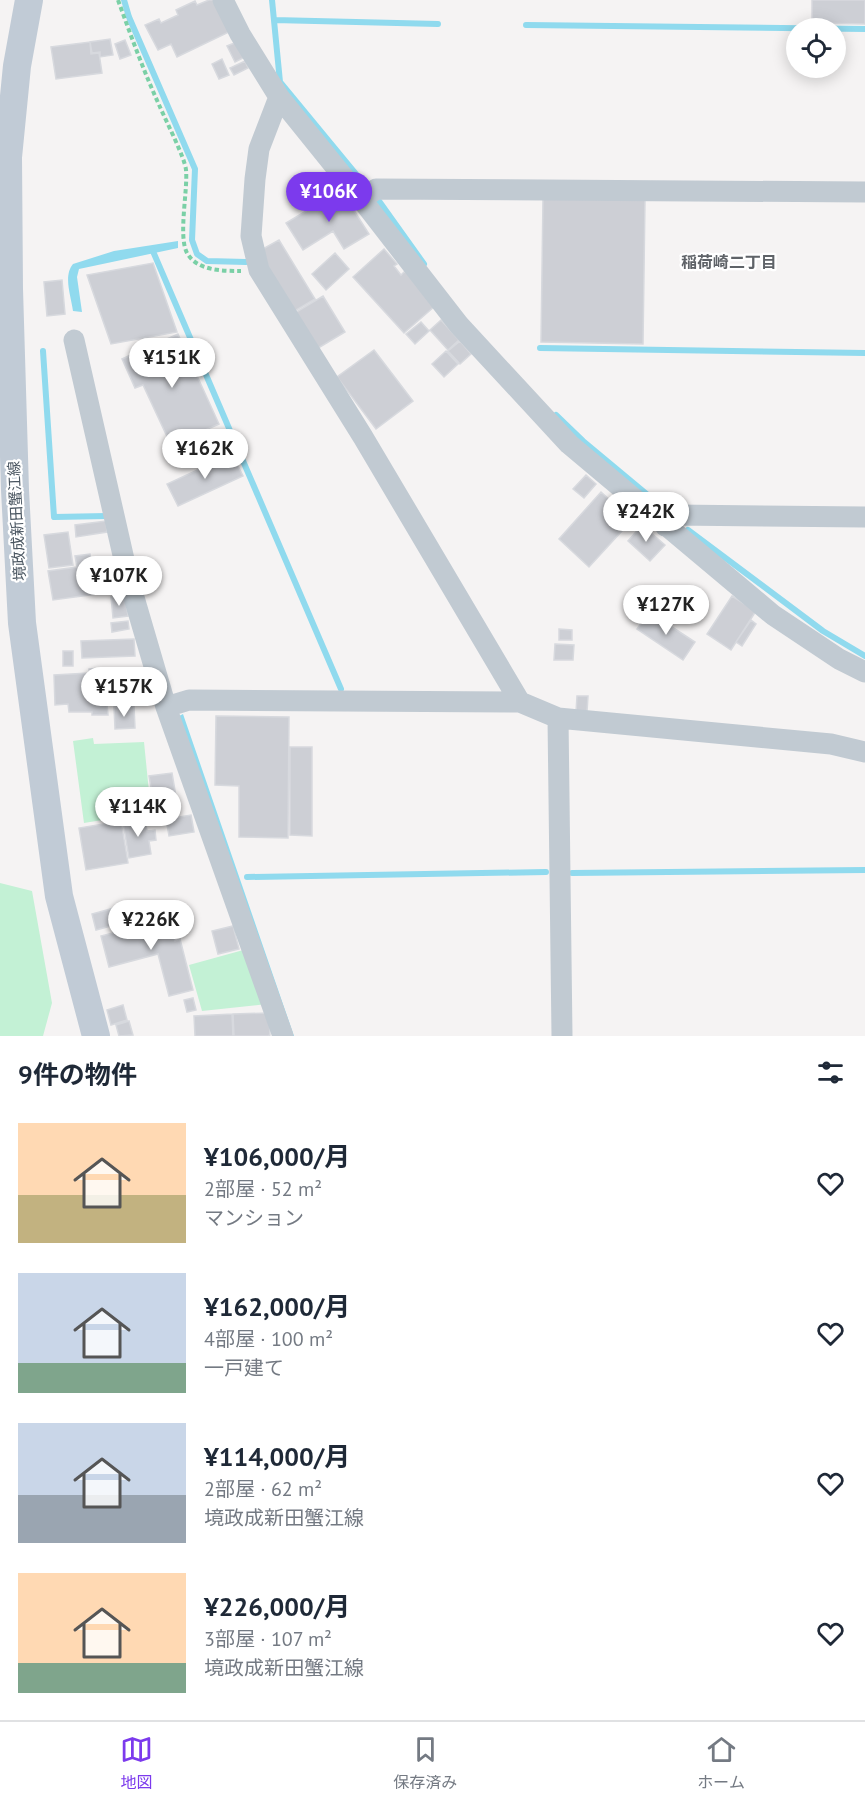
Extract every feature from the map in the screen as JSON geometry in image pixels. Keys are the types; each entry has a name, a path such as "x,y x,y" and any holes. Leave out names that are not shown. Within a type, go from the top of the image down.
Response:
{"main road":[{"name":"境政成新田蟹江線","path":"29,0 18,66 8,157 4,288 22,623 59,896 96,1036"}],"street":[{"path":"224,0 240,34 279,97 459,326 568,444 773,615 839,659 865,672"},
{"path":"279,97 259,149 255,179 250,236 259,270 363,437 520,702"},
{"path":"362,200 376,189 865,192"},
{"path":"74,340 128,577 166,707 283,1036"},
{"path":"665,526 675,514 865,518"},
{"path":"166,707 189,700 520,702 558,718 831,744 865,752"},
{"path":"558,718 562,1036"}],"path":[{"path":"118,0 144,70 186,168 183,233 187,252 196,262 210,268 222,271 259,270"}],"green space":[{"path":"93,738 94,744 144,742 151,812 84,823 73,741"},
{"path":"0,883 32,891 52,1003 43,1036 0,1036"},
{"path":"247,949 267,1004 202,1011 189,965"}],"water":[{"path":"178,241 178,248 79,269 77,277 82,312 73,311 68,274 73,264 114,251"},
{"path":"183,714 294,1036 288,1036 177,717"}],"building":[{"path":"214,0 229,32 177,57 171,44 158,50 145,25 159,19 161,23 178,15 176,10 195,1 197,5"},
{"path":"812,0 865,0 865,24 846,24 846,18 812,18"},
{"path":"110,39 113,55 100,57 100,52 92,53 90,42"},
{"path":"125,40 131,55 120,59 115,44"},
{"path":"90,42 91,54 99,53 102,73 56,79 51,47"},
{"path":"237,42 245,57 235,62 227,46"},
{"path":"222,59 229,75 219,79 212,64"},
{"path":"245,61 248,68 234,75 230,68"},
{"path":"341,190 369,234 344,249 333,231 303,250 286,223"},
{"path":"543,198 645,200 643,344 541,342"},
{"path":"279,240 315,299 293,312 259,251"},
{"path":"384,249 397,264 394,266 401,275 405,271 435,306 404,333 353,277"},
{"path":"335,253 349,269 326,290 312,274"},
{"path":"153,263 177,332 111,344 87,275"},
{"path":"62,280 65,314 47,316 44,282"},
{"path":"323,296 345,332 315,350 293,314"},
{"path":"441,320 459,340 448,350 430,330"},
{"path":"421,322 429,331 415,344 406,334"},
{"path":"178,334 219,424 171,445 143,385 135,388 122,359"},
{"path":"460,341 471,354 460,364 448,351"},
{"path":"374,350 413,401 376,429 337,377"},
{"path":"446,351 458,364 444,377 432,364"},
{"path":"232,454 243,476 178,506 167,484"},
{"path":"586,475 596,484 584,498 573,489"},
{"path":"601,492 632,520 589,567 559,539"},
{"path":"106,521 107,532 76,537 75,525"},
{"path":"642,525 665,545 650,561 628,541"},
{"path":"68,532 73,565 49,568 44,535"},
{"path":"90,554 91,562 115,558 119,591 53,600 48,571 77,567 75,556"},
{"path":"125,595 128,616 113,618 111,597"},
{"path":"732,596 756,611 731,650 707,634"},
{"path":"649,612 695,642 683,660 637,629"},
{"path":"751,620 756,624 742,646 736,642"},
{"path":"128,621 129,629 112,632 111,623"},
{"path":"559,629 572,630 572,640 559,640"},
{"path":"134,639 135,656 82,658 81,641"},
{"path":"555,644 574,645 573,660 554,660"},
{"path":"63,651 73,651 73,666 63,666"},
{"path":"106,668 106,673 121,672 122,703 107,703 108,715 69,712 68,704 55,705 54,675 89,673 89,669"},
{"path":"577,696 588,696 587,712 576,712"},
{"path":"134,706 135,728 115,729 114,707"},
{"path":"216,716 289,717 288,838 239,837 239,786 215,785"},
{"path":"290,747 312,747 312,836 290,835"},
{"path":"172,773 178,808 155,811 149,776"},
{"path":"191,815 194,832 169,836 166,819"},
{"path":"145,818 147,831 155,830 156,840 149,841 151,854 129,858 123,822"},
{"path":"121,821 128,863 86,870 79,828"},
{"path":"114,908 118,924 96,930 92,914"},
{"path":"168,914 175,941 180,939 193,990 169,996 158,954 109,967 101,936 136,927 135,922"},
{"path":"233,926 239,949 218,954 212,931"},
{"path":"193,998 196,1010 187,1012 184,1000"},
{"path":"123,1005 127,1020 111,1025 107,1010"},
{"path":"269,1013 270,1035 234,1036 233,1014"},
{"path":"232,1014 233,1036 195,1036 194,1016"},
{"path":"129,1021 133,1035 119,1036 116,1025"}],"waterway":[{"path":"124,0 129,17 195,169 192,240 197,254 207,261 246,262"},
{"path":"272,0 280,82 360,179"},
{"path":"274,20 438,24"},
{"path":"526,25 865,29"},
{"path":"379,201 424,264"},
{"path":"152,249 341,689"},
{"path":"540,348 865,353"},
{"path":"43,351 54,517 107,516"},
{"path":"556,415 583,441 661,506"},
{"path":"688,530 823,631 865,656"},
{"path":"572,873 865,870"},
{"path":"247,877 546,872"}],"district":[{"name":"稲荷崎二丁目","path":"729,262"}]}
